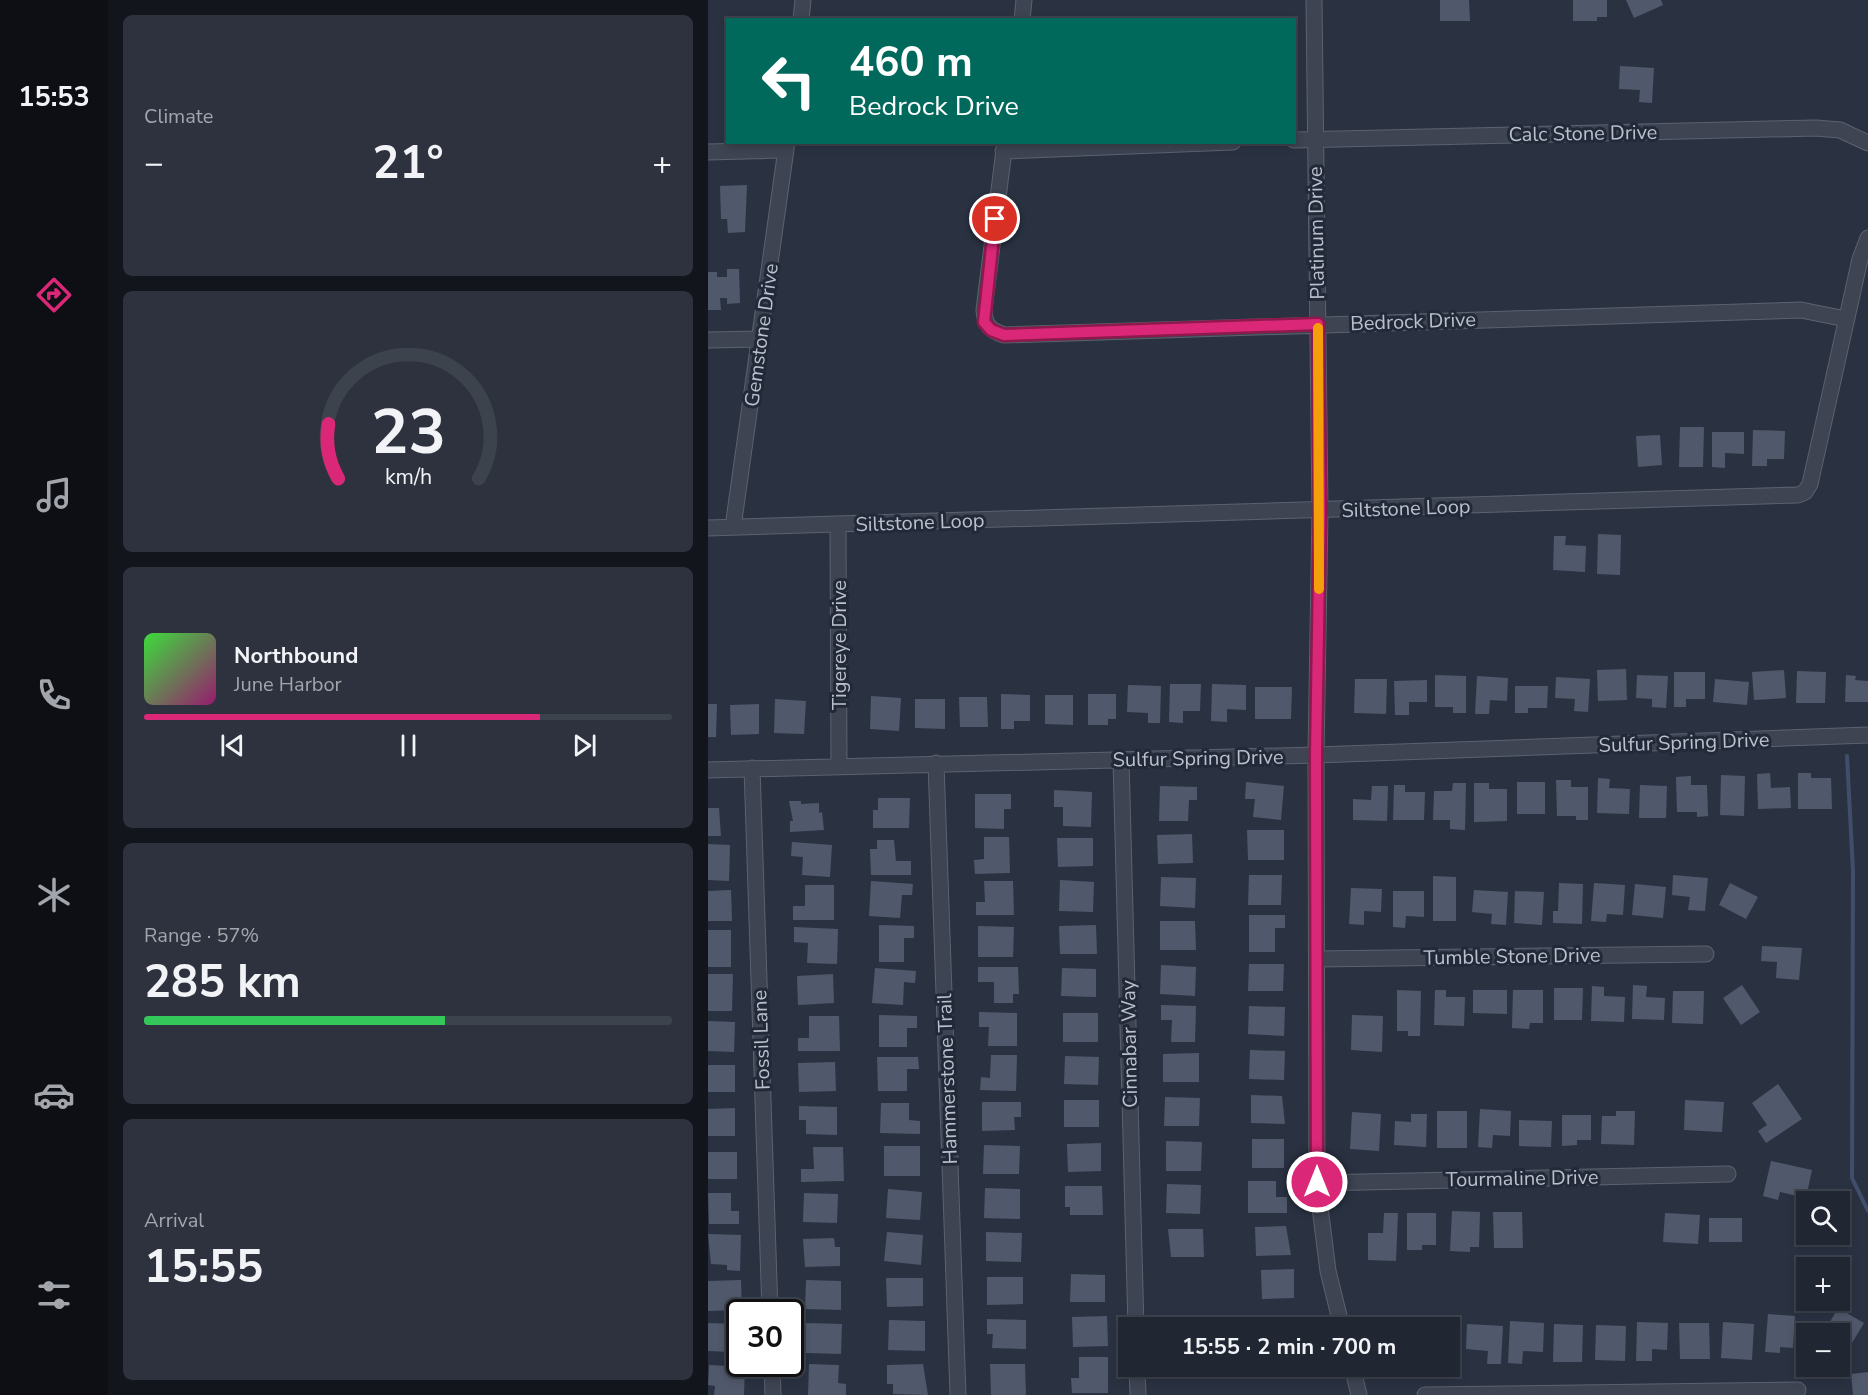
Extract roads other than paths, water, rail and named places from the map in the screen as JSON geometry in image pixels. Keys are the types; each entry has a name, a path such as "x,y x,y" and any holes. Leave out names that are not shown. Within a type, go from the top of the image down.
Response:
{"street":[{"path":"801,18 803,0"},
{"path":"1022,18 1024,0"},
{"name":"Platinum Drive","path":"1314,0 1320,511 1316,755 1317,1182 1328,1271 1339,1317"},
{"name":"Calc Stone Drive","path":"1296,140 1807,128 1840,130 1868,143"},
{"path":"1004,147 1141,144"},
{"path":"708,152 786,146"},
{"name":"Gemstone Drive","path":"733,527 786,146"},
{"name":"Bedrock Drive","path":"1004,147 984,310 984,322 991,330 1004,335 1801,310 1846,319"},
{"name":"Siltstone Loop","path":"708,528 1798,495 1805,492 1810,484 1860,259 1868,238"},
{"path":"708,340 760,339"},
{"name":"Tigereye Drive","path":"838,524 839,767"},
{"name":"Sulfur Spring Drive","path":"708,770 1316,755 1868,735"},
{"name":"Cinnabar Way","path":"1121,760 1136,1317"},
{"name":"Hammerstone Trail","path":"936,764 958,1395"},
{"name":"Fossil Lane","path":"752,768 770,1299"},
{"name":"Tumble Stone Drive","path":"1317,959 1706,954"},
{"name":"Tourmaline Drive","path":"1317,1182 1728,1174"},
{"path":"772,1377 773,1395"},
{"path":"1137,1377 1138,1395"},
{"path":"1355,1377 1359,1395"},
{"path":"1425,1395 1798,1390"}],"waterway":[{"path":"1847,756 1853,871 1852,1178 1868,1211"}]}
